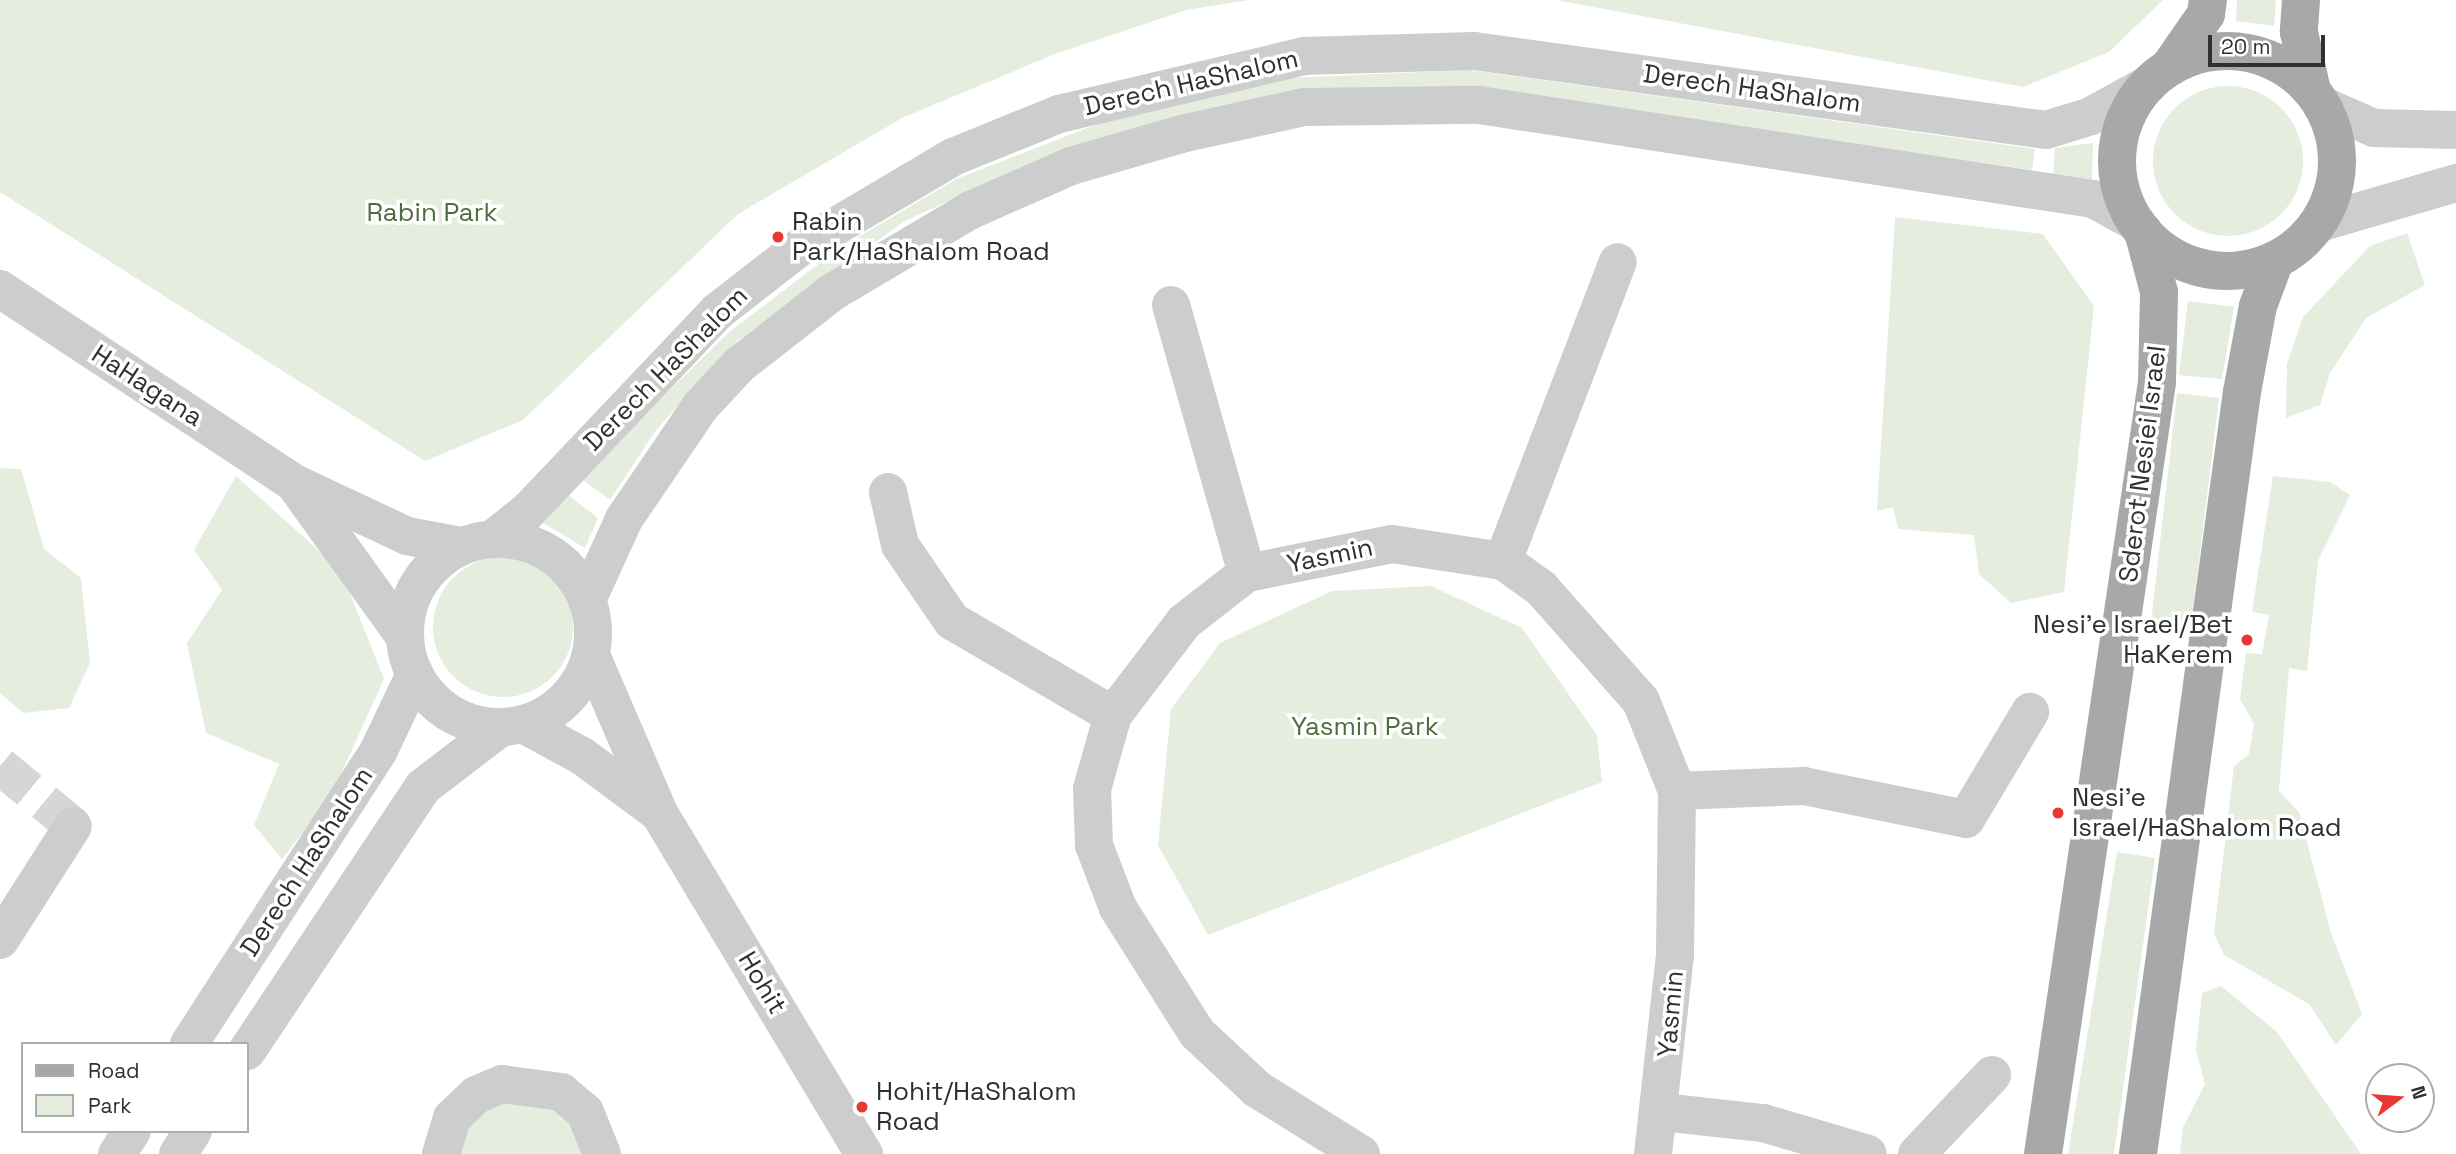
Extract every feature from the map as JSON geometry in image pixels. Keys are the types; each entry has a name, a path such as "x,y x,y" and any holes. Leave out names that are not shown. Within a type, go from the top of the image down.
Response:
{"main road":[{"path":"2208,0 2206,14 2127,118 2117,160 2121,189 2140,227 2163,250 2199,267 2237,270 2275,260 2319,223 2335,180 2337,154 2317,98 2299,32 2301,0"},
{"path":"2159,75 2195,55 2248,53 2274,61 2317,98"},
{"name":"Sderot Nesiei Israel","path":"2042,1154 2157,382 2159,292 2140,227"},
{"path":"2138,1154 2242,392 2258,306 2275,260"}],"street":[{"name":"Derech HaShalom","path":"478,542 718,310 799,248 953,157 1059,114 1304,55 1474,51 2046,130 2091,116 2159,75"},
{"path":"2317,98 2374,128 2456,130"},
{"name":"Derech HaShalom","path":"587,600 624,519 700,407 739,365 831,293 971,210 1071,166 1181,134 1304,107 1479,105 2093,199 2140,227"},
{"path":"2319,223 2456,183"},
{"path":"1503,561 1618,262"},
{"name":"HaHagana","path":"0,289 294,483 407,536 478,542"},
{"path":"1171,305 1247,573"},
{"name":"HaHagana","path":"294,483 405,637"},
{"path":"888,492 900,545 952,621 1113,715"},
{"path":"478,542 551,554 587,600 591,656 566,699 512,726 450,714 415,674 405,637 406,614 425,573 478,542"},
{"name":"Yasmin","path":"1360,1154 1257,1089 1197,1033 1118,908 1094,845 1092,803 1113,715 1184,622 1247,573 1392,544 1503,561 1541,589 1641,701 1677,791 1675,955 1662,1112 1653,1154"},
{"name":"Hohit","path":"591,656 659,813 864,1154"},
{"name":"Derech HaShalom","path":"190,1042 378,752 415,674"},
{"path":"1677,791 1804,786 1966,819 2030,712"},
{"name":"Derech HaShalom","path":"248,1050 424,787 512,726"},
{"name":"Hohit","path":"512,726 582,756 659,813"},
{"path":"0,940 73,826"},
{"path":"1917,1154 1992,1075"},
{"path":"441,1154 452,1118 476,1095 502,1084 561,1092 585,1112 601,1154"},
{"path":"1662,1112 1763,1123 1868,1154"},
{"path":"117,1154 131,1133"},
{"path":"178,1154 192,1133"}],"green space":[{"name":"Rabin Park","path":"0,0 1249,0 1186,10 1055,54 902,118 738,214 523,420 425,461 0,192"},
{"path":"1556,0 2163,0 2109,52 2023,87"},
{"path":"2237,0 2276,0 2274,26 2236,21"},
{"path":"1470,70 2035,149 2032,170 1530,95 1030,164 905,221 737,341 656,430 610,500 580,478 728,333 837,250 956,179 1100,123 1286,78"},
{"path":"2228,86 2257,91 2281,108 2298,132 2303,161 2298,190 2281,214 2257,231 2228,236 2199,231 2175,214 2158,190 2153,161 2158,132 2175,108 2199,91"},
{"path":"2093,143 2092,180 2053,175 2055,148"},
{"path":"1895,217 2043,234 2094,306 2064,592 2011,603 1979,574 1974,535 1898,529 1893,507 1877,511"},
{"path":"2407,233 2425,285 2366,318 2330,373 2320,405 2286,418 2287,364 2303,317 2370,246"},
{"path":"2188,301 2234,307 2222,379 2179,375"},
{"path":"2177,393 2219,398 2191,626 2151,623"},
{"path":"0,468 21,469 44,549 81,578 90,663 69,708 23,713 0,693"},
{"path":"236,476 341,571 384,679 330,798 282,859 254,825 279,764 206,733 187,643 222,590 194,550"},
{"path":"2273,476 2330,482 2350,495 2318,561 2307,671 2289,668 2279,791 2299,812 2331,933 2362,1014 2336,1045 2309,1004 2224,955 2214,934 2234,766 2249,754 2254,724 2240,699 2246,653 2262,654 2269,615 2252,612"},
{"path":"568,495 598,518 585,548 543,523"},
{"path":"503,557 530,563 552,578 567,600 573,627 567,654 552,676 530,691 503,697 476,691 454,676 439,654 433,627 439,600 454,578 476,563"},
{"name":"Yasmin Park","path":"1431,586 1522,628 1597,735 1602,782 1208,935 1158,845 1171,709 1220,643 1332,591"},
{"path":"2117,852 2155,858 2114,1154 2068,1154"},
{"path":"2221,986 2277,1032 2361,1154 2180,1154 2183,1127 2205,1084 2196,1050 2202,993"},
{"path":"495,1099 566,1112 585,1154 454,1154 469,1115"}],"tunnel":[{"path":"0,766 73,826"}],"place":[{"name":"Rabin Park/HaShalom Road","path":"778,237"},
{"name":"Nesi'e Israel/Bet HaKerem","path":"2247,640"},
{"name":"Nesi'e Israel/HaShalom Road","path":"2058,813"},
{"name":"Hohit/HaShalom Road","path":"862,1107"}]}
